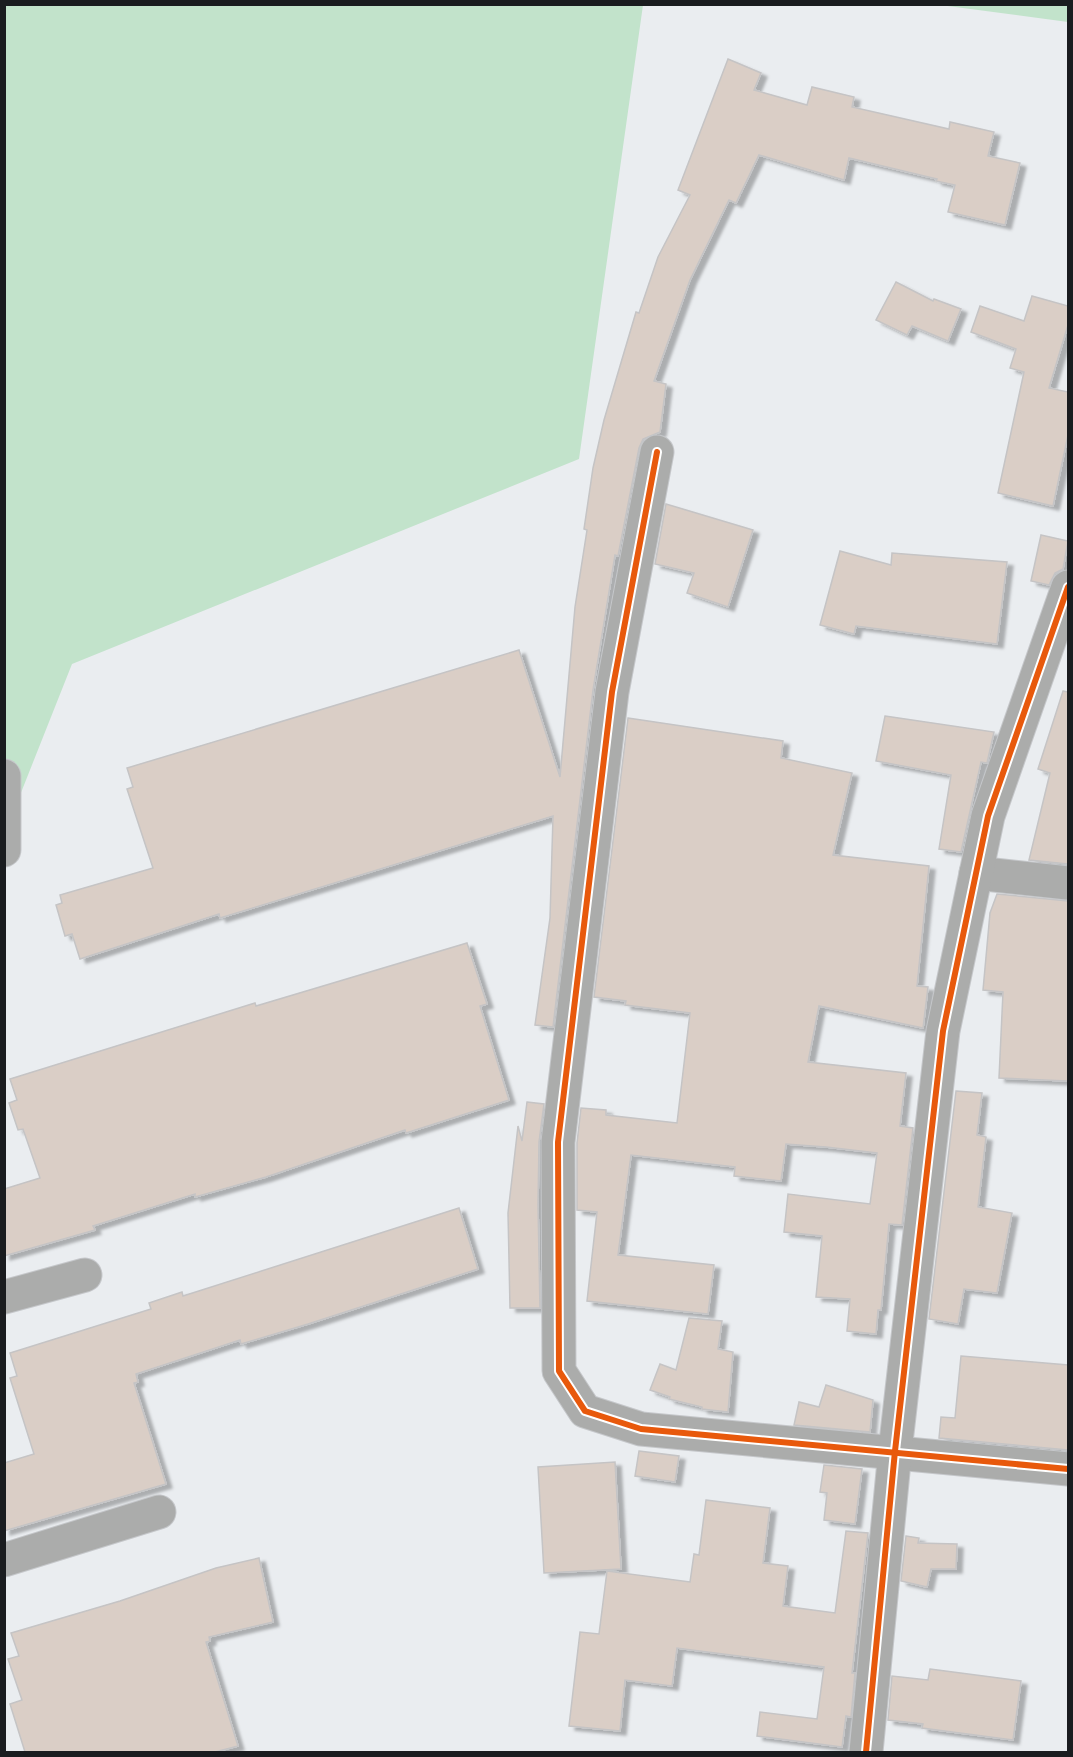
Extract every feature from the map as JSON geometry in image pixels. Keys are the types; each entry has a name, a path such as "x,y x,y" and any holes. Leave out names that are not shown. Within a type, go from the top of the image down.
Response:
{"street":[{"path":"657,452 612,692 558,1142 560,1371 585,1411 641,1429 1068,1469"},
{"path":"866,1752 895,1451 944,1031 988,816 1068,587"},
{"path":"4,776 4,850"},
{"path":"976,873 1068,883"},
{"path":"4,1297 85,1275"},
{"path":"4,1560 159,1512"}],"green space":[{"path":"5,5 643,5 579,459 72,664 5,833"},
{"path":"940,5 1068,5 1068,22"}],"building":[{"path":"728,59 761,73 754,90 807,105 812,87 854,97 852,107 949,129 950,122 994,132 988,156 1020,163 1005,225 948,212 955,185 849,158 844,180 759,155 736,203 729,200 690,280 654,381 666,384 660,432 643,439 639,448 618,556 615,555 593,690 553,1027 535,1025 550,918 553,816 220,918 219,914 80,959 72,934 65,936 56,905 62,903 60,895 153,868 127,789 133,787 127,768 519,650 560,777 575,607 587,530 584,529 593,468 604,420 636,312 639,313 658,257 690,195 678,190"},
{"path":"896,282 933,301 934,299 961,309 948,341 912,326 907,335 876,320"},
{"path":"1032,296 1068,306 1068,325 1049,388 1068,392 1068,435 1053,506 998,493 1024,372 1010,368 1016,349 971,332 980,306 1024,321"},
{"path":"666,504 753,530 728,607 687,593 694,573 655,564"},
{"path":"1041,535 1068,541 1063,569 1055,573 1049,585 1031,581"},
{"path":"840,551 891,565 892,553 1007,562 997,644 856,626 854,634 820,625"},
{"path":"1063,691 1068,692 1068,864 1029,860 1050,773 1038,769"},
{"path":"885,716 994,732 987,763 981,762 961,852 939,849 951,775 876,761"},
{"path":"628,718 783,741 781,758 852,773 833,855 929,866 917,986 928,987 923,1028 819,1006 808,1062 906,1073 900,1126 913,1128 902,1225 889,1224 881,1310 878,1310 876,1334 847,1331 850,1299 816,1297 822,1236 784,1232 788,1194 870,1204 877,1153 826,1147 786,1144 781,1181 734,1176 735,1167 631,1155 618,1255 714,1265 708,1314 587,1301 597,1212 577,1210 577,1143 581,1108 606,1110 606,1115 677,1123 690,1013 625,1005 626,1001 594,997"},
{"path":"997,894 1068,901 1068,1081 999,1078 1003,992 983,990 990,913"},
{"path":"467,943 487,1004 480,1006 509,1100 406,1133 405,1130 266,1177 195,1197 195,1194 93,1226 95,1230 4,1256 4,1189 40,1178 23,1129 18,1130 9,1103 17,1100 10,1079 255,1003 256,1006"},
{"path":"956,1091 982,1093 977,1135 986,1137 978,1207 1012,1213 997,1293 964,1289 958,1324 929,1319"},
{"path":"527,1102 544,1104 539,1142 540,1308 510,1308 508,1213 518,1126 522,1141"},
{"path":"459,1208 478,1269 308,1324 241,1344 240,1340 136,1374 138,1382 134,1383 166,1484 4,1531 4,1463 34,1454 10,1378 17,1376 10,1353 151,1309 149,1303 182,1292 183,1296"},
{"path":"689,1318 722,1321 718,1349 733,1352 728,1412 702,1409 702,1407 669,1399 670,1397 650,1390 660,1364 676,1370"},
{"path":"961,1356 1068,1365 1068,1450 939,1438 941,1417 955,1418"},
{"path":"826,1385 873,1400 870,1432 794,1425 799,1402 819,1407"},
{"path":"639,1451 679,1456 675,1482 635,1476"},
{"path":"615,1462 621,1569 544,1573 538,1467"},
{"path":"824,1465 862,1469 855,1524 824,1520 827,1493 820,1492"},
{"path":"706,1500 770,1508 763,1563 788,1566 783,1606 835,1613 846,1531 868,1533 852,1673 855,1673 851,1717 846,1716 842,1747 757,1736 760,1712 817,1719 824,1667 677,1648 672,1686 625,1680 620,1731 569,1726 580,1632 599,1634 607,1571 690,1582 694,1554 699,1555"},
{"path":"906,1536 919,1538 918,1543 957,1544 956,1569 931,1569 927,1587 901,1581"},
{"path":"259,1558 273,1622 209,1637 210,1641 206,1642 238,1746 215,1752 25,1752 10,1704 22,1700 8,1659 19,1656 11,1633 120,1601 216,1568"},
{"path":"930,1669 1021,1681 1013,1740 922,1728 923,1724 888,1720 892,1676 928,1680"}],"cycle path":[{"path":"657,452 612,692 558,1142 559,1371 585,1411 641,1429 1068,1469"},
{"path":"866,1752 895,1451 943,1031 988,816 1068,587"}]}
